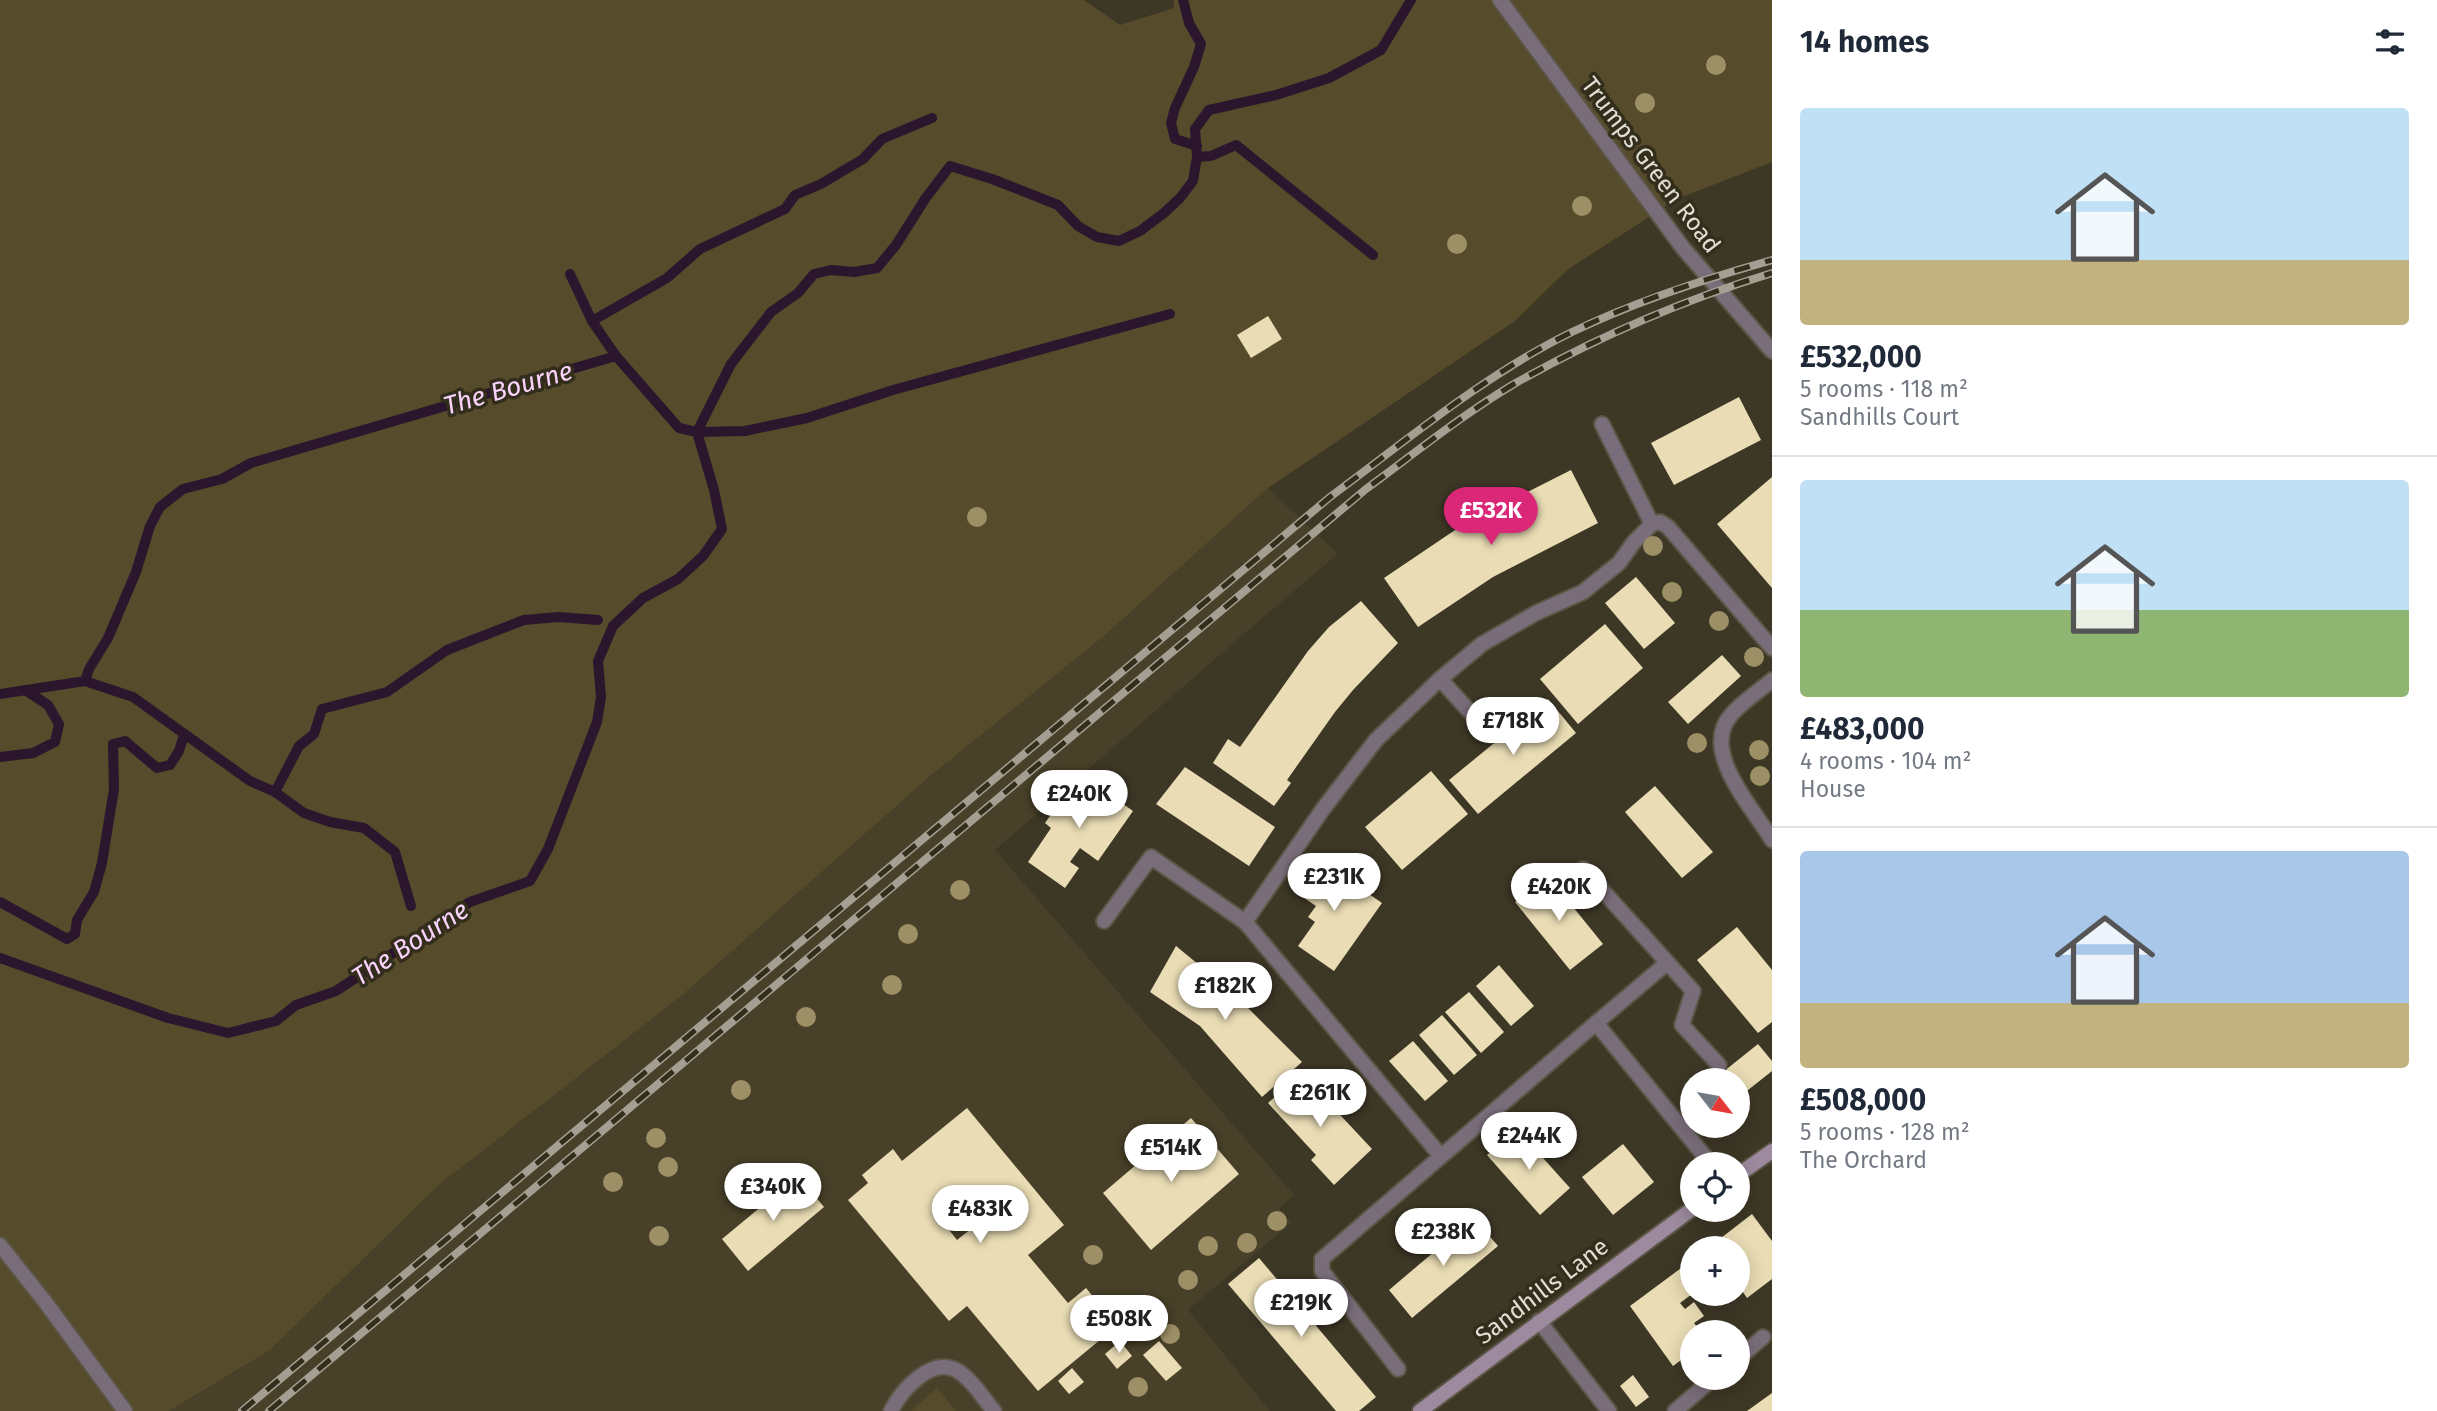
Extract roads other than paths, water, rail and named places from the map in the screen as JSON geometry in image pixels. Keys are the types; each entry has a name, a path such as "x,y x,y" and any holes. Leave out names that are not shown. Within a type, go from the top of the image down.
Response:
{"main road":[{"path":"1750,1167 1772,1151"},
{"name":"Sandhills Lane","path":"1420,1411 1680,1218"}],"street":[{"name":"Trumps Green Road","path":"1500,0 1683,248 1772,351"},
{"path":"1602,424 1652,524"},
{"path":"1245,922 1323,808 1376,740 1440,679 1482,645 1548,607 1583,592 1619,563 1634,542 1652,524 1660,522 1668,527 1772,648"},
{"path":"1440,679 1491,735"},
{"path":"1772,680 1729,716 1721,741 1726,768 1772,840"},
{"path":"1104,921 1151,857 1245,922 1440,1155"},
{"path":"1583,869 1693,991 1682,1025 1719,1065"},
{"path":"1398,1369 1322,1271 1322,1259 1667,962"},
{"path":"1596,1023 1701,1152"},
{"path":"0,1245 125,1411"},
{"path":"1539,1321 1609,1411"},
{"path":"1750,1349 1763,1338"},
{"path":"891,1411 903,1391 914,1381 945,1367 964,1376 994,1411"},
{"path":"1675,1411 1700,1390"}],"waterway":[{"path":"1183,0 1189,23 1201,44 1171,123 1175,139 1197,146"},
{"name":"The Bourne","path":"0,694 85,681 89,669 108,638 136,572 150,526 160,507 183,489 222,479 251,463 616,356 679,428 697,432 731,364 771,312 798,293 814,274 831,270 854,272 877,268 950,166 1058,205 1078,226 1097,237 1119,241 1140,231 1164,213 1193,181 1197,157 1195,129 1209,110 1276,95 1329,78 1381,50 1411,0"},
{"path":"616,356 592,321 667,278 700,249 785,209 795,195 821,184 863,159 882,139 932,118"},
{"path":"1197,157 1211,156 1236,145 1373,255"},
{"path":"570,274 592,321"},
{"name":"The Bourne","path":"0,958 168,1018 228,1033 276,1021 296,1005 336,991 470,902 530,881 548,849 597,722 601,697 598,661 613,626 643,598 678,579 703,556 722,529 697,432 745,431 807,418 893,390 1170,314"},
{"path":"85,681 133,697 250,781 275,792 299,746 314,734 322,709 387,692 447,650 524,620 558,617 598,620"},
{"path":"0,757 33,753 55,742 59,724 48,705 25,690"},
{"path":"0,902 67,939 75,934 77,920 94,892 102,863 114,789 113,744 125,741 157,768 170,765 179,751 184,735"},
{"path":"275,792 304,813 330,822 364,828 395,852 411,906"}],"railway":[{"path":"242,1411 1330,497 1478,388 1540,349 1621,310 1772,260"},
{"path":"269,1411 1366,489 1476,408 1545,367 1673,308 1772,273"}]}
